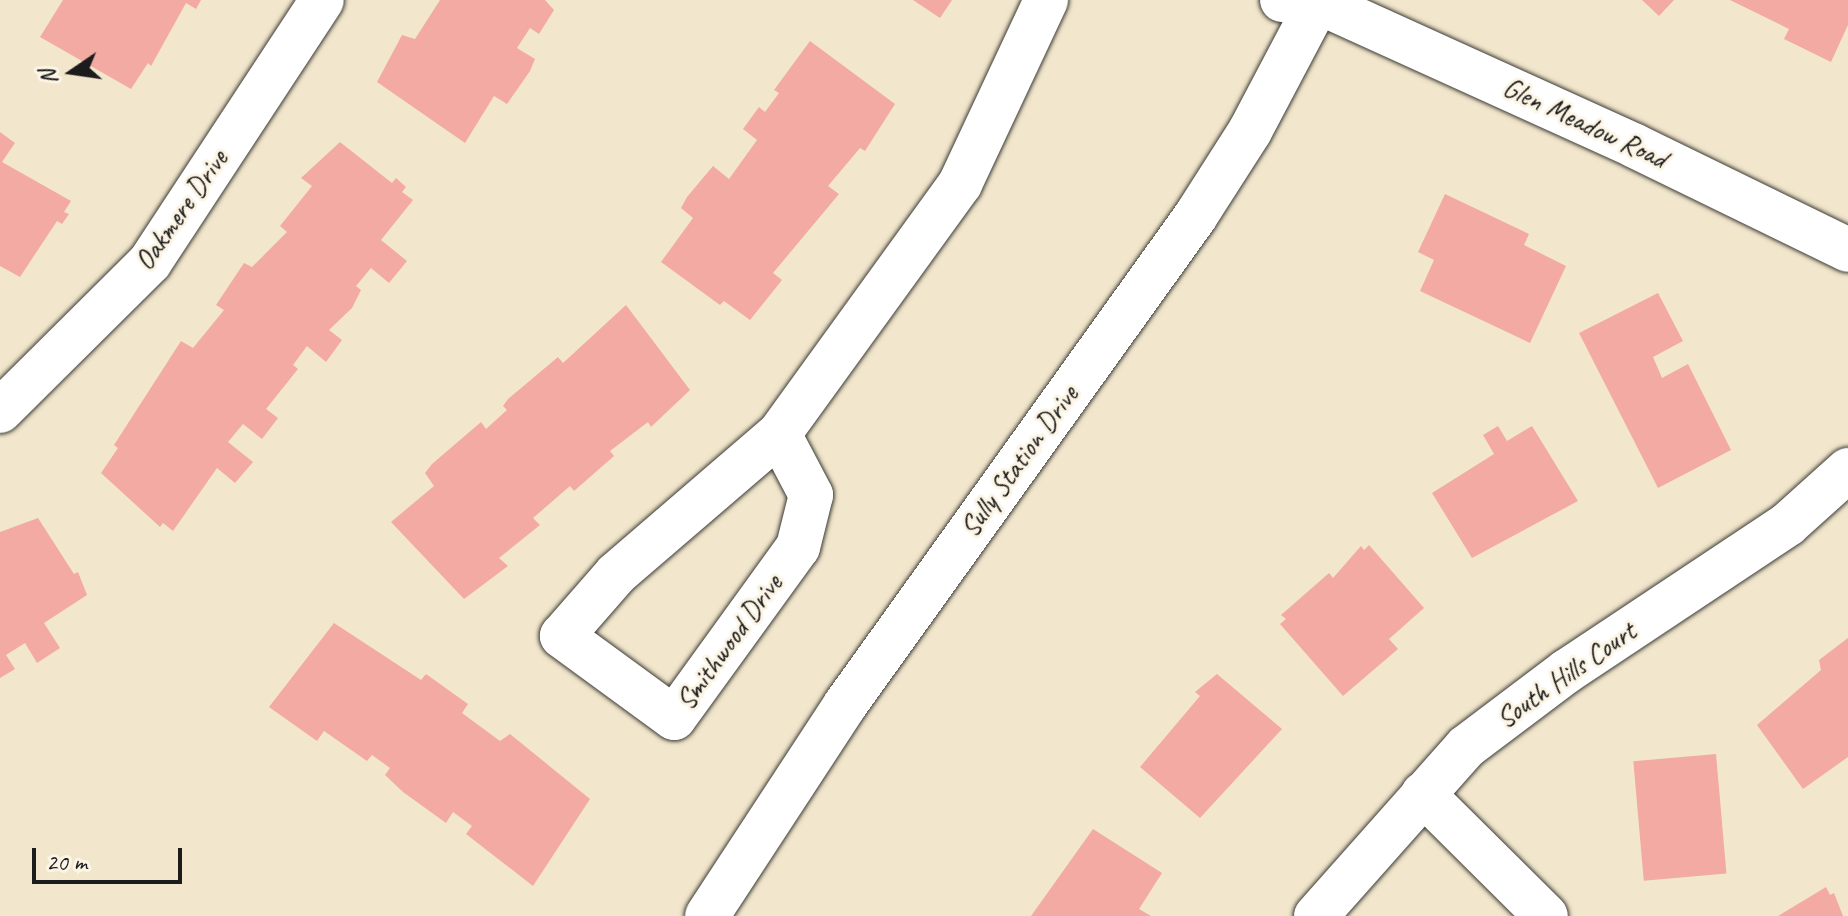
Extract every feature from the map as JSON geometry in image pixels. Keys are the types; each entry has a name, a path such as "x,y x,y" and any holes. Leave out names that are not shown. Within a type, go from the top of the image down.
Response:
{"street":[{"name":"Oakmere Drive","path":"5,401 150,262 322,0"},
{"name":"Smithwood Drive","path":"779,434 811,495 798,547 674,718 562,636 616,574 779,434 960,184 1046,0"},
{"name":"Glen Meadow Road","path":"1309,1 1635,146 1848,250"},
{"name":"Sully Station Drive","path":"707,916 845,705 1195,217 1250,131 1309,1"},
{"name":"South Hills Court","path":"1316,916 1466,747 1567,671 1788,524 1848,470"},
{"path":"1423,794 1546,916"}],"building":[{"path":"63,0 201,0 196,9 186,3 151,66 148,63 131,89 40,37"},
{"path":"440,0 545,0 554,10 539,34 530,28 517,48 535,59 530,71 507,104 494,96 465,143 377,82 402,35 415,39"},
{"path":"913,0 952,0 940,18"},
{"path":"1642,0 1674,0 1659,16"},
{"path":"1730,0 1848,0 1848,25 1831,62 1784,39 1789,29"},
{"path":"810,41 895,104 865,151 860,148 828,186 839,194 773,273 782,280 750,320 724,301 720,305 661,262 693,218 681,208 687,197 713,166 729,179 757,140 743,129 759,107 765,112 779,93 774,90"},
{"path":"0,132 15,143 2,162 71,201 64,212 69,214 62,224 57,221 20,277 0,266"},
{"path":"340,142 392,183 396,178 406,187 402,192 413,200 381,240 407,261 389,283 371,268 356,286 361,290 352,308 329,330 342,340 326,362 307,346 293,365 298,369 266,409 278,418 262,439 243,424 228,442 253,462 235,483 217,468 173,531 163,523 160,527 101,473 118,448 114,445 181,341 193,348 224,310 216,305 244,263 252,267 287,232 280,226 312,186 301,178"},
{"path":"1445,194 1529,234 1524,245 1566,266 1530,343 1420,291 1434,260 1418,252"},
{"path":"1658,293 1683,341 1653,357 1662,378 1688,364 1731,450 1658,488 1579,333"},
{"path":"626,305 690,390 651,427 648,422 610,451 614,456 574,491 570,486 533,518 540,525 499,558 508,566 464,599 391,522 434,486 425,473 432,464 481,422 486,429 507,410 503,406 508,399 558,357 563,363"},
{"path":"1498,426 1507,441 1532,426 1578,501 1472,558 1432,493 1494,454 1483,435"},
{"path":"38,518 74,574 78,572 87,595 44,623 60,648 37,663 25,643 6,655 15,669 0,678 0,532"},
{"path":"1369,545 1424,608 1389,639 1398,649 1343,696 1280,624 1286,619 1281,615 1329,573 1333,578 1361,546 1364,550"},
{"path":"334,623 421,680 426,674 468,704 462,713 500,741 510,734 590,799 533,886 466,834 472,826 453,812 446,823 403,792 385,775 390,768 372,755 367,761 324,731 317,741 269,707"},
{"path":"1848,638 1848,757 1803,789 1757,725 1821,670 1819,660"},
{"path":"1217,674 1282,729 1200,818 1140,767 1200,696 1195,692"},
{"path":"1716,754 1726,874 1644,881 1633,761"},
{"path":"1093,829 1162,873 1139,909 1151,916 1031,916"},
{"path":"1826,887 1830,895 1834,893 1843,916 1778,916"}]}
